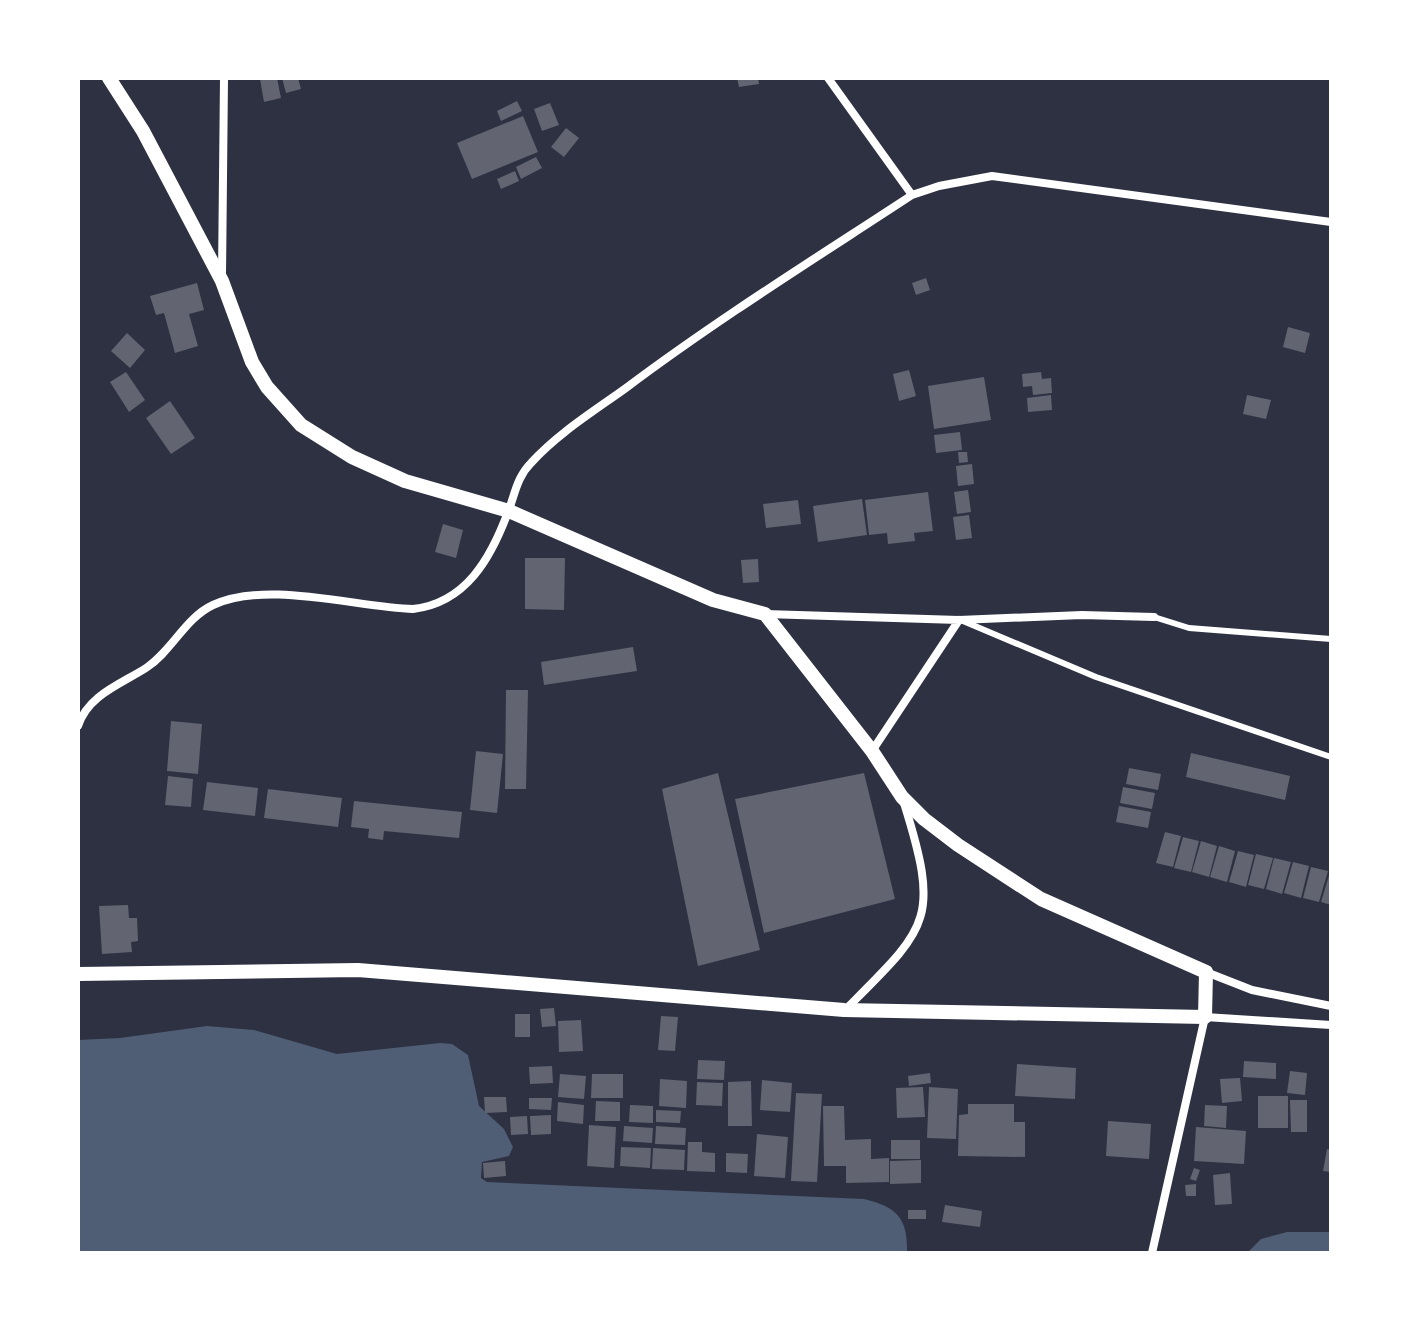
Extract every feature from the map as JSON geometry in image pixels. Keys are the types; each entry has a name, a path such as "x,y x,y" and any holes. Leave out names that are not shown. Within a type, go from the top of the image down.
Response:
{"street":[{"path":"109,78 143,131 222,281 252,362 267,387 301,425 352,457 394,477 509,511 713,600 765,614 959,620 1082,615 1154,617"},
{"path":"222,281 224,78"},
{"path":"828,78 912,195"},
{"path":"78,726 83,712 95,701 148,667 197,615 213,605 259,596 392,608 435,607 471,582 483,565 509,511 520,477 529,464 584,418 694,337 912,195 939,186 992,176 1331,222"},
{"path":"765,614 872,751 902,797 958,845 1041,899 1206,972 1252,990 1331,1006"},
{"path":"872,751 959,620"},
{"path":"844,1010 901,954 916,935 923,912 922,870 902,797"},
{"path":"78,974 257,969 411,972 844,1010 1205,1017 1331,1025"},
{"path":"1152,1253 1205,1017 1206,972"},
{"path":"1305,1023 1307,1003"}],"lane":[{"path":"1154,617 1189,628 1331,639"},
{"path":"959,620 1096,677 1331,757"}],"water":[{"path":"207,1026 254,1030 337,1054 452,1044 468,1055 479,1106 504,1129 513,1147 509,1156 482,1162 481,1178 487,1182 864,1199 885,1206 898,1216 905,1231 907,1253 78,1253 78,1040 120,1038"},
{"path":"1287,1232 1331,1232 1331,1253 1247,1253 1261,1239"}],"building":[{"path":"277,78 281,98 264,102 260,79"},
{"path":"282,78 298,78 301,89 286,93"},
{"path":"737,78 758,78 759,84 739,87"},
{"path":"517,101 522,111 501,121 497,111"},
{"path":"550,103 559,125 542,131 534,109"},
{"path":"523,116 538,152 472,179 457,143"},
{"path":"566,128 579,138 564,157 551,147"},
{"path":"536,157 542,168 521,179 516,167"},
{"path":"515,171 519,181 501,189 497,179"},
{"path":"926,278 930,290 916,295 912,283"},
{"path":"197,283 204,310 189,314 198,346 175,353 164,313 156,315 150,296"},
{"path":"1288,327 1310,333 1305,353 1283,347"},
{"path":"127,333 145,350 130,368 111,351"},
{"path":"909,370 916,396 899,401 893,374"},
{"path":"126,372 145,400 129,412 110,382"},
{"path":"1041,372 1042,379 1051,378 1052,393 1033,395 1032,386 1023,387 1022,374"},
{"path":"984,377 991,420 934,429 928,386"},
{"path":"1051,395 1052,410 1028,412 1027,398"},
{"path":"1247,395 1271,400 1266,419 1243,414"},
{"path":"170,401 195,438 171,454 146,418"},
{"path":"960,432 962,450 936,453 934,435"},
{"path":"958,452 967,452 968,462 959,463"},
{"path":"972,464 974,484 958,486 956,466"},
{"path":"968,490 971,512 957,514 954,492"},
{"path":"928,492 933,531 914,533 915,541 888,544 887,533 869,535 865,500"},
{"path":"862,499 867,535 818,542 813,506"},
{"path":"798,500 801,524 766,528 763,504"},
{"path":"969,515 972,538 956,540 953,517"},
{"path":"443,524 463,530 456,558 435,552"},
{"path":"525,558 565,558 564,610 525,609"},
{"path":"758,559 759,582 743,583 741,560"},
{"path":"633,647 637,671 544,685 541,662"},
{"path":"506,690 528,690 526,789 505,789"},
{"path":"171,721 202,724 198,774 167,771"},
{"path":"476,751 503,754 497,813 470,810"},
{"path":"1191,753 1290,776 1285,800 1186,777"},
{"path":"1129,768 1161,774 1158,790 1126,784"},
{"path":"718,773 760,950 698,966 662,789"},
{"path":"864,773 895,899 764,933 735,799"},
{"path":"168,776 193,779 191,807 165,805"},
{"path":"207,782 258,788 255,816 203,810"},
{"path":"1123,787 1155,793 1152,809 1120,803"},
{"path":"268,789 342,798 338,827 264,818"},
{"path":"354,801 462,812 459,838 384,831 383,840 368,838 369,829 351,827"},
{"path":"1119,806 1151,812 1148,828 1116,822"},
{"path":"1165,832 1181,836 1173,867 1156,863"},
{"path":"1183,837 1199,841 1191,872 1174,868"},
{"path":"1201,841 1217,846 1209,877 1192,872"},
{"path":"1219,846 1235,851 1227,882 1210,877"},
{"path":"1238,851 1254,855 1246,887 1229,882"},
{"path":"1256,854 1273,858 1264,889 1248,885"},
{"path":"1274,858 1291,862 1282,894 1266,889"},
{"path":"1293,862 1309,866 1301,898 1284,893"},
{"path":"1311,867 1328,871 1319,902 1303,898"},
{"path":"1331,869 1331,905 1321,902"},
{"path":"128,905 129,918 137,918 138,941 131,942 132,952 102,954 99,906"},
{"path":"554,1008 556,1026 542,1027 540,1009"},
{"path":"515,1014 530,1014 530,1037 515,1037"},
{"path":"661,1016 678,1017 675,1051 658,1050"},
{"path":"581,1020 583,1051 559,1052 558,1021"},
{"path":"698,1060 725,1061 724,1080 697,1079"},
{"path":"1244,1061 1276,1063 1276,1079 1243,1077"},
{"path":"1017,1064 1076,1068 1075,1099 1015,1096"},
{"path":"552,1066 553,1083 530,1084 529,1067"},
{"path":"1290,1071 1307,1073 1305,1095 1287,1093"},
{"path":"930,1073 931,1083 909,1086 908,1076"},
{"path":"560,1074 586,1076 584,1099 558,1097"},
{"path":"592,1074 623,1074 623,1098 591,1098"},
{"path":"1240,1078 1242,1101 1222,1103 1220,1079"},
{"path":"660,1079 687,1081 686,1108 659,1106"},
{"path":"762,1080 792,1083 790,1112 760,1110"},
{"path":"751,1081 752,1126 728,1126 728,1082"},
{"path":"697,1082 723,1083 722,1106 696,1105"},
{"path":"923,1087 925,1117 897,1118 896,1088"},
{"path":"929,1087 958,1089 956,1139 927,1138"},
{"path":"796,1093 822,1094 817,1182 791,1181"},
{"path":"1258,1096 1288,1096 1288,1128 1258,1128"},
{"path":"484,1097 506,1097 507,1112 485,1113"},
{"path":"529,1098 552,1098 551,1110 529,1109"},
{"path":"1290,1100 1307,1100 1307,1132 1291,1132"},
{"path":"596,1101 620,1102 620,1121 595,1121"},
{"path":"558,1102 584,1105 583,1124 557,1121"},
{"path":"968,1104 1014,1104 1014,1122 1025,1122 1025,1157 958,1156 959,1115 968,1114"},
{"path":"630,1105 653,1106 653,1123 629,1122"},
{"path":"1205,1105 1227,1106 1226,1128 1204,1126"},
{"path":"823,1106 844,1106 845,1140 871,1139 871,1159 889,1158 889,1182 846,1183 846,1166 824,1166"},
{"path":"656,1110 681,1111 680,1123 656,1122"},
{"path":"551,1115 551,1134 531,1135 530,1116"},
{"path":"527,1116 528,1134 511,1135 510,1117"},
{"path":"1108,1121 1151,1124 1149,1159 1106,1156"},
{"path":"589,1125 616,1127 614,1168 587,1166"},
{"path":"624,1126 653,1128 652,1143 623,1141"},
{"path":"656,1126 686,1128 685,1145 655,1144"},
{"path":"1196,1127 1246,1131 1244,1164 1194,1161"},
{"path":"757,1134 788,1137 785,1178 754,1176"},
{"path":"891,1140 920,1140 920,1159 891,1159"},
{"path":"688,1142 702,1142 702,1152 715,1153 715,1172 687,1171"},
{"path":"621,1147 651,1148 650,1168 620,1166"},
{"path":"653,1148 685,1150 684,1170 652,1169"},
{"path":"1327,1149 1331,1150 1331,1172 1323,1171"},
{"path":"726,1153 748,1154 747,1173 726,1172"},
{"path":"921,1160 921,1183 890,1184 890,1161"},
{"path":"505,1161 506,1176 484,1178 483,1163"},
{"path":"1194,1168 1200,1170 1196,1181 1190,1179"},
{"path":"1230,1173 1232,1204 1215,1205 1213,1175"},
{"path":"1196,1184 1196,1196 1186,1196 1185,1185"},
{"path":"945,1205 982,1211 980,1227 942,1222"},
{"path":"908,1210 926,1210 926,1219 908,1219"}]}
